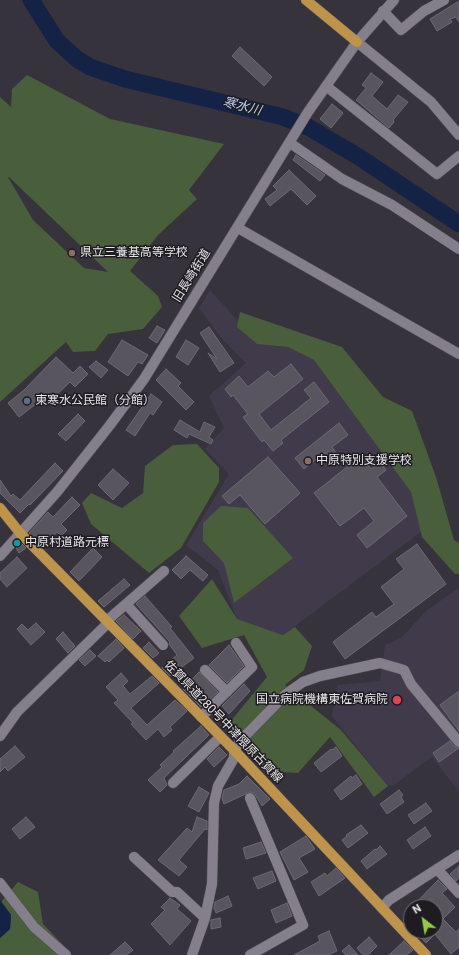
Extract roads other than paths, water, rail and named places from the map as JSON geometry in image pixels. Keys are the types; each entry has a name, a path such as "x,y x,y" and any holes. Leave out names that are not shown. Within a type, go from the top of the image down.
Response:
{"main road":[{"path":"306,0 357,42"},
{"name":"佐賀県道280号中津隈原古賀線","path":"0,508 20,533 234,750 426,955"}],"street":[{"name":"旧長崎街道","path":"0,556 57,492 144,379 308,112 357,42 394,0"},
{"path":"383,11 402,30 424,11 444,0"},
{"path":"357,42 431,102 459,135"},
{"path":"326,86 437,174 459,156"},
{"path":"290,143 342,179 392,204 459,249"},
{"path":"238,228 459,354"},
{"path":"0,736 17,712 108,623 110,618 164,570"},
{"path":"126,604 163,645"},
{"path":"201,717 252,667 236,643"},
{"path":"192,955 205,918 212,884 214,803 218,786 234,758 234,750 242,738 293,688 320,676 380,663 404,670 411,684 459,742"},
{"path":"205,670 227,692"},
{"path":"173,783 220,737"},
{"path":"250,798 303,924 250,955"},
{"path":"382,908 389,900 459,855"},
{"path":"134,857 172,892 177,892 205,918"},
{"path":"437,869 459,893"},
{"path":"0,883 34,927 66,955"}],"water":[{"path":"0,900 11,915 10,929 0,938"}],"waterway":[{"name":"寒水川","path":"31,0 57,41 77,59 90,67 125,79 283,117 308,127 359,157 459,224"}],"place":[{"name":"県立三養基高等学校","path":"72,253"},
{"name":"東寒水公民館（分館）","path":"27,401"},
{"name":"中原特別支援学校","path":"308,461"},
{"name":"中原村道路元標","path":"17,543"},
{"name":"国立病院機構東佐賀病院","path":"397,700"}]}
